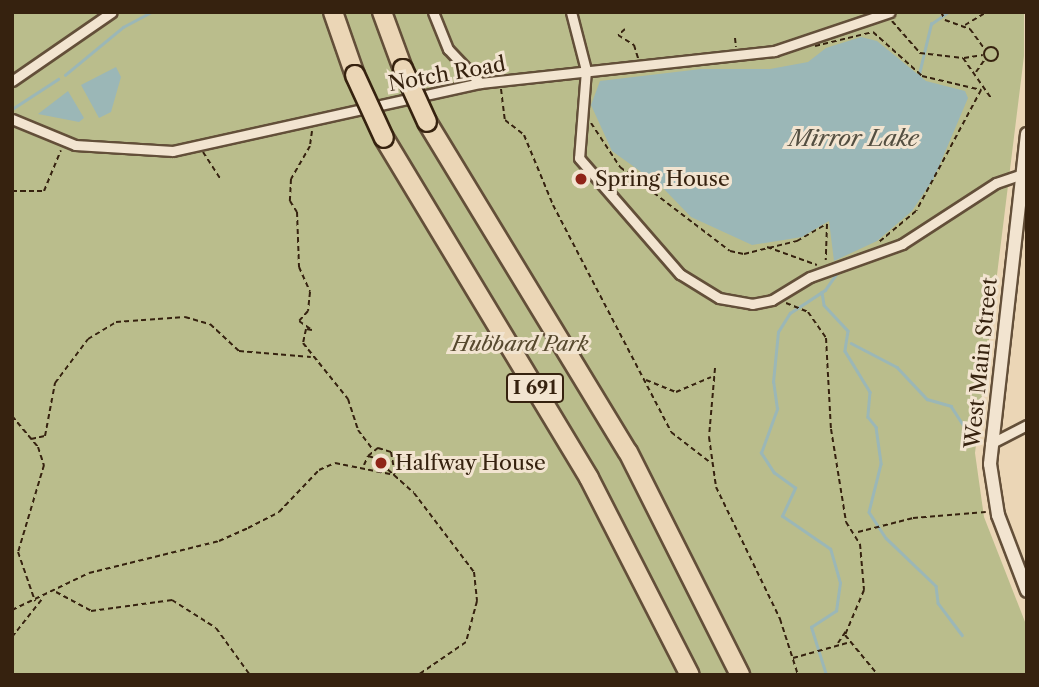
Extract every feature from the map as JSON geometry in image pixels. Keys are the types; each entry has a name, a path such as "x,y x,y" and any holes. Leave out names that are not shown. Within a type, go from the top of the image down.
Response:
{"highway":[{"name":"I 691","path":"333,12 355,75 384,138 589,478 690,675"},
{"name":"I 691","path":"383,12 403,69 428,121 644,481 740,675"}],"main road":[{"name":"West Main Street","path":"1027,134 1022,174 1021,230 990,444 997,510 1027,591"}],"street":[{"path":"12,81 112,12"},
{"path":"433,12 448,48 480,83"},
{"path":"570,12 586,70 576,147 585,168 680,274 705,293 735,302 763,303 810,276 885,251 996,183 1022,174"},
{"name":"Notch Road","path":"12,119 64,142 138,153 200,145 480,83 639,64 758,54 813,42 888,13"},
{"path":"990,444 1027,425"}],"path":[{"path":"941,12 943,17 970,29 985,50 985,57 976,73"},
{"path":"964,25 974,22 987,12"},
{"path":"888,13 920,53 929,57 985,57 993,61 998,54 993,47 985,50"},
{"path":"970,29 974,22"},
{"path":"625,29 618,36 634,45 639,64"},
{"path":"813,42 815,48 873,32 922,76 988,92"},
{"path":"963,58 991,98"},
{"path":"500,81 505,120 524,135 553,205 671,432 711,463"},
{"path":"873,246 916,211 981,90"},
{"path":"582,113 620,167 691,224 730,251 744,254 766,246 809,237 830,225 825,251 829,266 785,257 766,246"},
{"path":"313,359 303,343 306,329 312,330 299,321 308,311 310,292 299,267 297,212 290,201 291,179 310,146 314,119"},
{"path":"12,191 44,191 64,142"},
{"path":"200,145 221,180"},
{"path":"791,307 807,312 826,338 831,429 846,522 857,533 864,590 838,644"},
{"path":"31,439 45,436 49,400 61,375 88,339 116,322 172,315 200,320 239,351 306,352 348,399 358,430 373,450 391,452 395,475"},
{"path":"715,368 711,463 736,536 772,601 798,675"},
{"path":"645,379 676,392 713,376"},
{"path":"12,416 31,439 44,466 18,552 36,602"},
{"path":"364,466 373,450"},
{"path":"368,456 395,475 474,572 477,601 466,642 418,675"},
{"path":"12,610 36,602 89,573 219,541 279,512 319,470 335,463 364,466 395,475"},
{"path":"857,533 913,518 997,510"},
{"path":"55,592 91,611 172,600 216,628 250,675"},
{"path":"12,637 42,598"},
{"path":"847,630 848,643"},
{"path":"793,658 848,643 864,652 878,675"}],"green space":[{"name":"Hubbard Park","path":"12,12 1024,12 1024,56 975,453 984,517 1027,627 1027,675 12,675"}],"water":[{"name":"Mirror Lake","path":"861,37 877,41 926,81 965,91 968,98 934,178 912,211 877,241 834,261 829,221 802,237 752,245 691,217 662,187 612,151 591,105 600,81 701,69 770,69 808,62 826,48"},
{"path":"116,67 121,77 111,112 99,118 81,85"},
{"path":"68,91 84,118 79,122 38,114"}],"waterway":[{"path":"65,75 123,27 151,12"},
{"path":"918,78 931,24 948,12"},
{"path":"12,109 58,79"},
{"path":"826,675 811,627 836,611 840,583 830,549 782,516 795,488 774,473 761,453 777,409 773,382 778,332 790,313 825,290 837,273"},
{"path":"822,292 824,305 848,331 845,351 870,392 868,417 876,427 881,464 869,512 886,538 936,586 938,603 962,635"},
{"path":"851,343 897,367 927,399 951,406 966,429"}],"place":[{"name":"Spring House","path":"581,179"},
{"name":"Halfway House","path":"381,463"}]}
